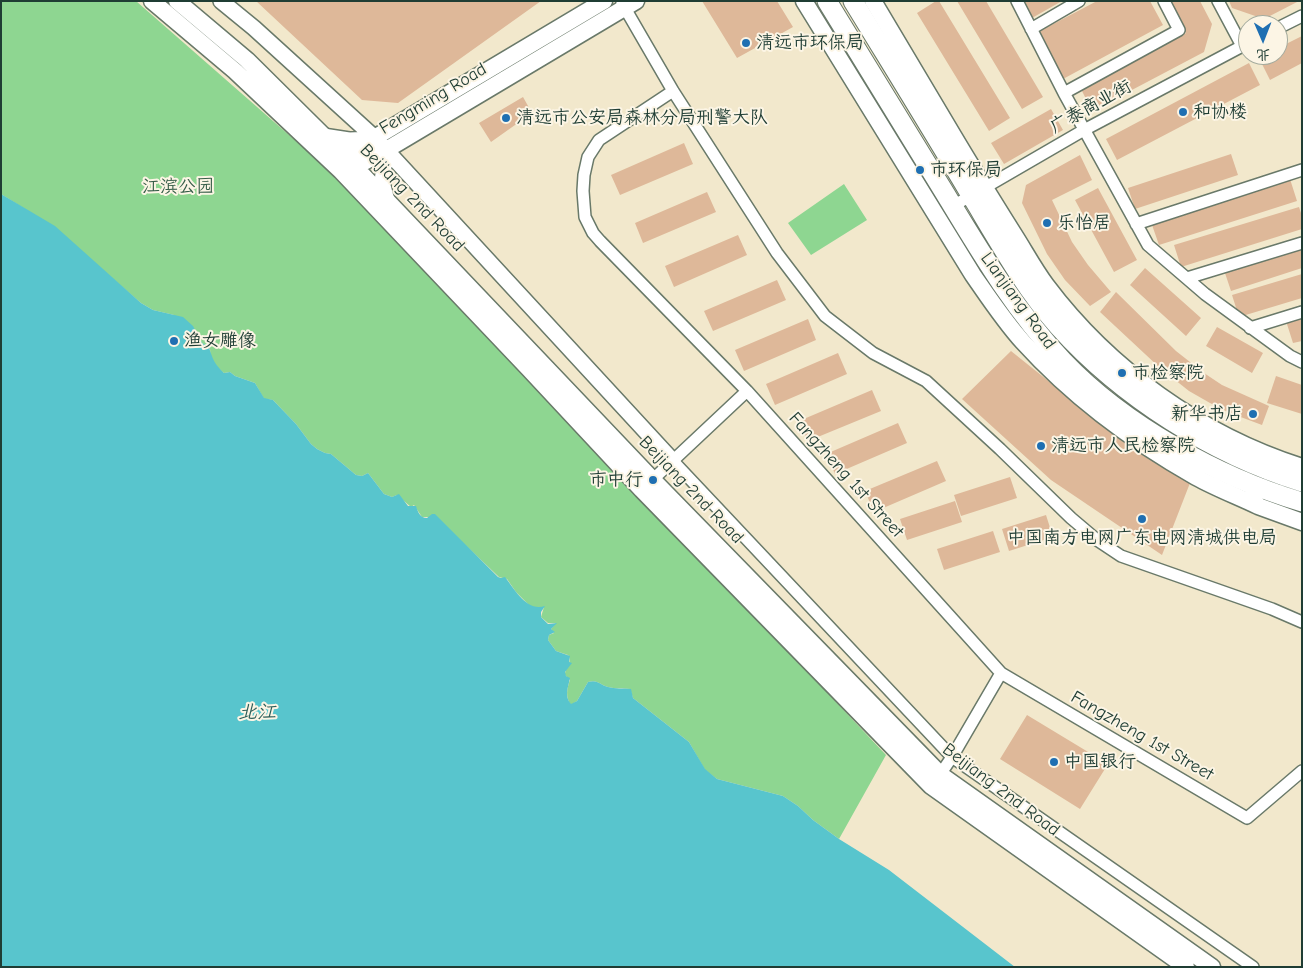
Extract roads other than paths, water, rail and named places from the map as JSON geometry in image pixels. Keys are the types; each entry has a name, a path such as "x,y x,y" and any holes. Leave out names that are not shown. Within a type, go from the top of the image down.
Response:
{"main road":[{"name":"Beijiang 2nd Road","path":"152,1 387,201 647,485"},
{"name":"Beijiang 2nd Road","path":"177,1 247,60 323,136 530,369 647,485 936,780 1186,967"},
{"name":"Fengming Road","path":"381,145 604,1"},
{"name":"Lianjiang Road","path":"804,1 973,275 1022,341 1050,371 1120,429 1196,477 1258,506 1302,522"},
{"name":"Lianjiang Road","path":"827,1 994,273 1027,320 1063,362 1141,427 1188,454 1244,480 1302,502"},
{"name":"Lianjiang Road","path":"853,1 960,176 978,191 1045,284 1070,314 1133,376 1185,412 1233,439 1302,467"},
{"name":"Lianjiang Road","path":"873,1 954,136 1012,264 1059,326 1083,352 1116,380 1154,409 1196,436 1251,463 1302,482"},
{"name":"Fengming Road","path":"347,165 627,3"},
{"path":"954,136 960,176"},
{"path":"1244,480 1258,506"},
{"name":"Beijiang 2nd Road","path":"936,780 1212,967"}],"street":[{"name":"Beijiang 2nd Road","path":"221,1 381,145 673,461 952,757 1253,967"},
{"path":"1017,1 1064,93 1148,245 1205,294 1250,328 1290,356 1302,362"},
{"path":"1031,28 1079,1"},
{"path":"1064,93 1179,30 1164,1"},
{"path":"1218,1 1238,34"},
{"path":"627,3 673,92 777,253 825,316 873,353 926,381 1071,518 1097,540 1121,556 1272,609 1302,622"},
{"path":"1288,23 1302,16"},
{"name":"广泰商业街","path":"953,206 1084,130 1238,49"},
{"name":"Fangzheng 1st Street","path":"673,92 599,140 588,157 584,175 585,217 593,233 747,391 1000,673 1247,818 1302,771"},
{"path":"323,136 381,145 382,182 387,201"},
{"path":"1136,224 1301,174"},
{"path":"1186,278 1302,243"},
{"path":"1250,328 1302,312"},
{"path":"647,485 747,391"},
{"path":"936,780 952,757 1000,673"}],"water":[{"name":"北江","path":"1,194 55,226 141,303 153,310 183,317 193,326 202,343 209,347 214,361 224,373 230,372 235,376 255,383 264,398 273,400 317,449 331,454 356,475 362,476 368,473 384,494 392,497 399,494 408,506 416,506 421,516 427,518 435,514 498,577 505,577 522,599 533,606 545,606 541,612 541,617 548,624 557,623 551,629 555,632 549,635 548,640 556,651 570,656 569,662 572,663 565,672 566,676 570,678 567,695 571,704 577,701 588,682 591,681 611,688 631,689 633,698 689,742 705,769 717,779 783,796 839,839 889,870 1015,967 1,967"}],"place":[{"name":"清远市环保局","path":"746,43"},
{"name":"和协楼","path":"1183,112"},
{"name":"清远市公安局森林分局刑警大队","path":"506,118"},
{"name":"市环保局","path":"920,170"},
{"name":"乐怡居","path":"1047,223"},
{"name":"渔女雕像","path":"174,341"},
{"name":"市检察院","path":"1122,373"},
{"name":"新华书店","path":"1253,414"},
{"name":"清远市人民检察院","path":"1041,446"},
{"name":"市中行","path":"653,480"},
{"name":"中国南方电网广东电网清城供电局","path":"1142,519"},
{"name":"中国银行","path":"1054,762"}],"park label":[{"name":"江滨公园","path":"178,187"}]}
